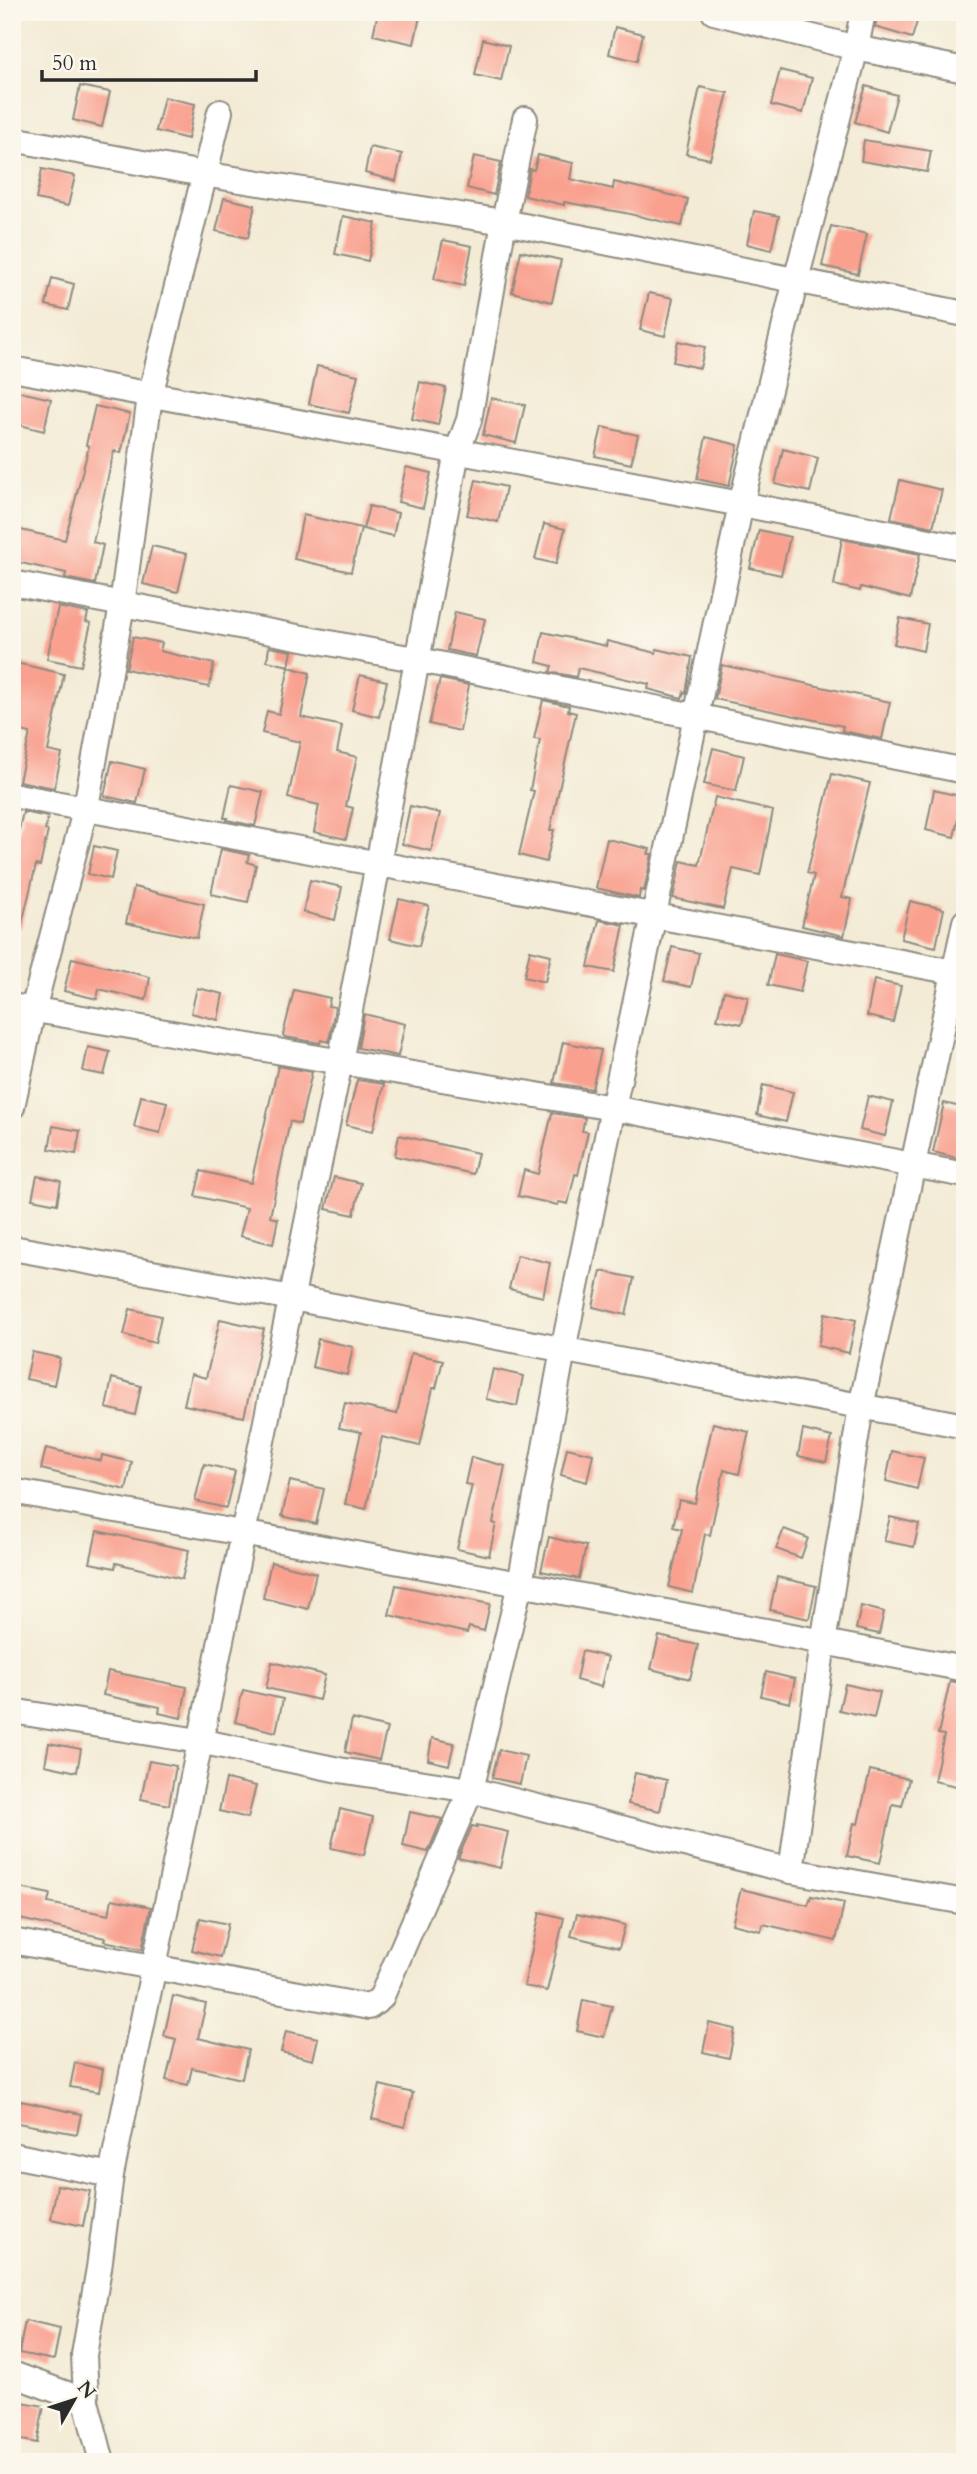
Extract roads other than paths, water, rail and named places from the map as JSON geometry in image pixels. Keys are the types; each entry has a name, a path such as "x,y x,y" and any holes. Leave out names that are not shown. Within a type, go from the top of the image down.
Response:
{"street":[{"path":"714,12 856,48 965,70"},
{"path":"12,1941 369,2007 381,1998 471,1790 520,1584 613,1108 741,504 863,12"},
{"path":"12,1107 23,1008 86,807 122,605 150,396 220,112"},
{"path":"102,2462 86,2401 83,2355 99,2267 111,2175 380,864 457,452 469,420 525,119"},
{"path":"12,139 203,174 504,222 965,314"},
{"path":"12,369 965,548"},
{"path":"12,583 419,660 965,771"},
{"path":"12,795 960,973"},
{"path":"791,1871 823,1643 861,1407 898,1230 960,973 965,922"},
{"path":"23,1008 613,1108 965,1175"},
{"path":"12,1248 292,1298 965,1426"},
{"path":"12,1491 520,1584 965,1670"},
{"path":"12,1711 199,1741 339,1770 471,1790 791,1871 965,1902"},
{"path":"12,2155 111,2175"},
{"path":"12,2374 86,2401"}]}
